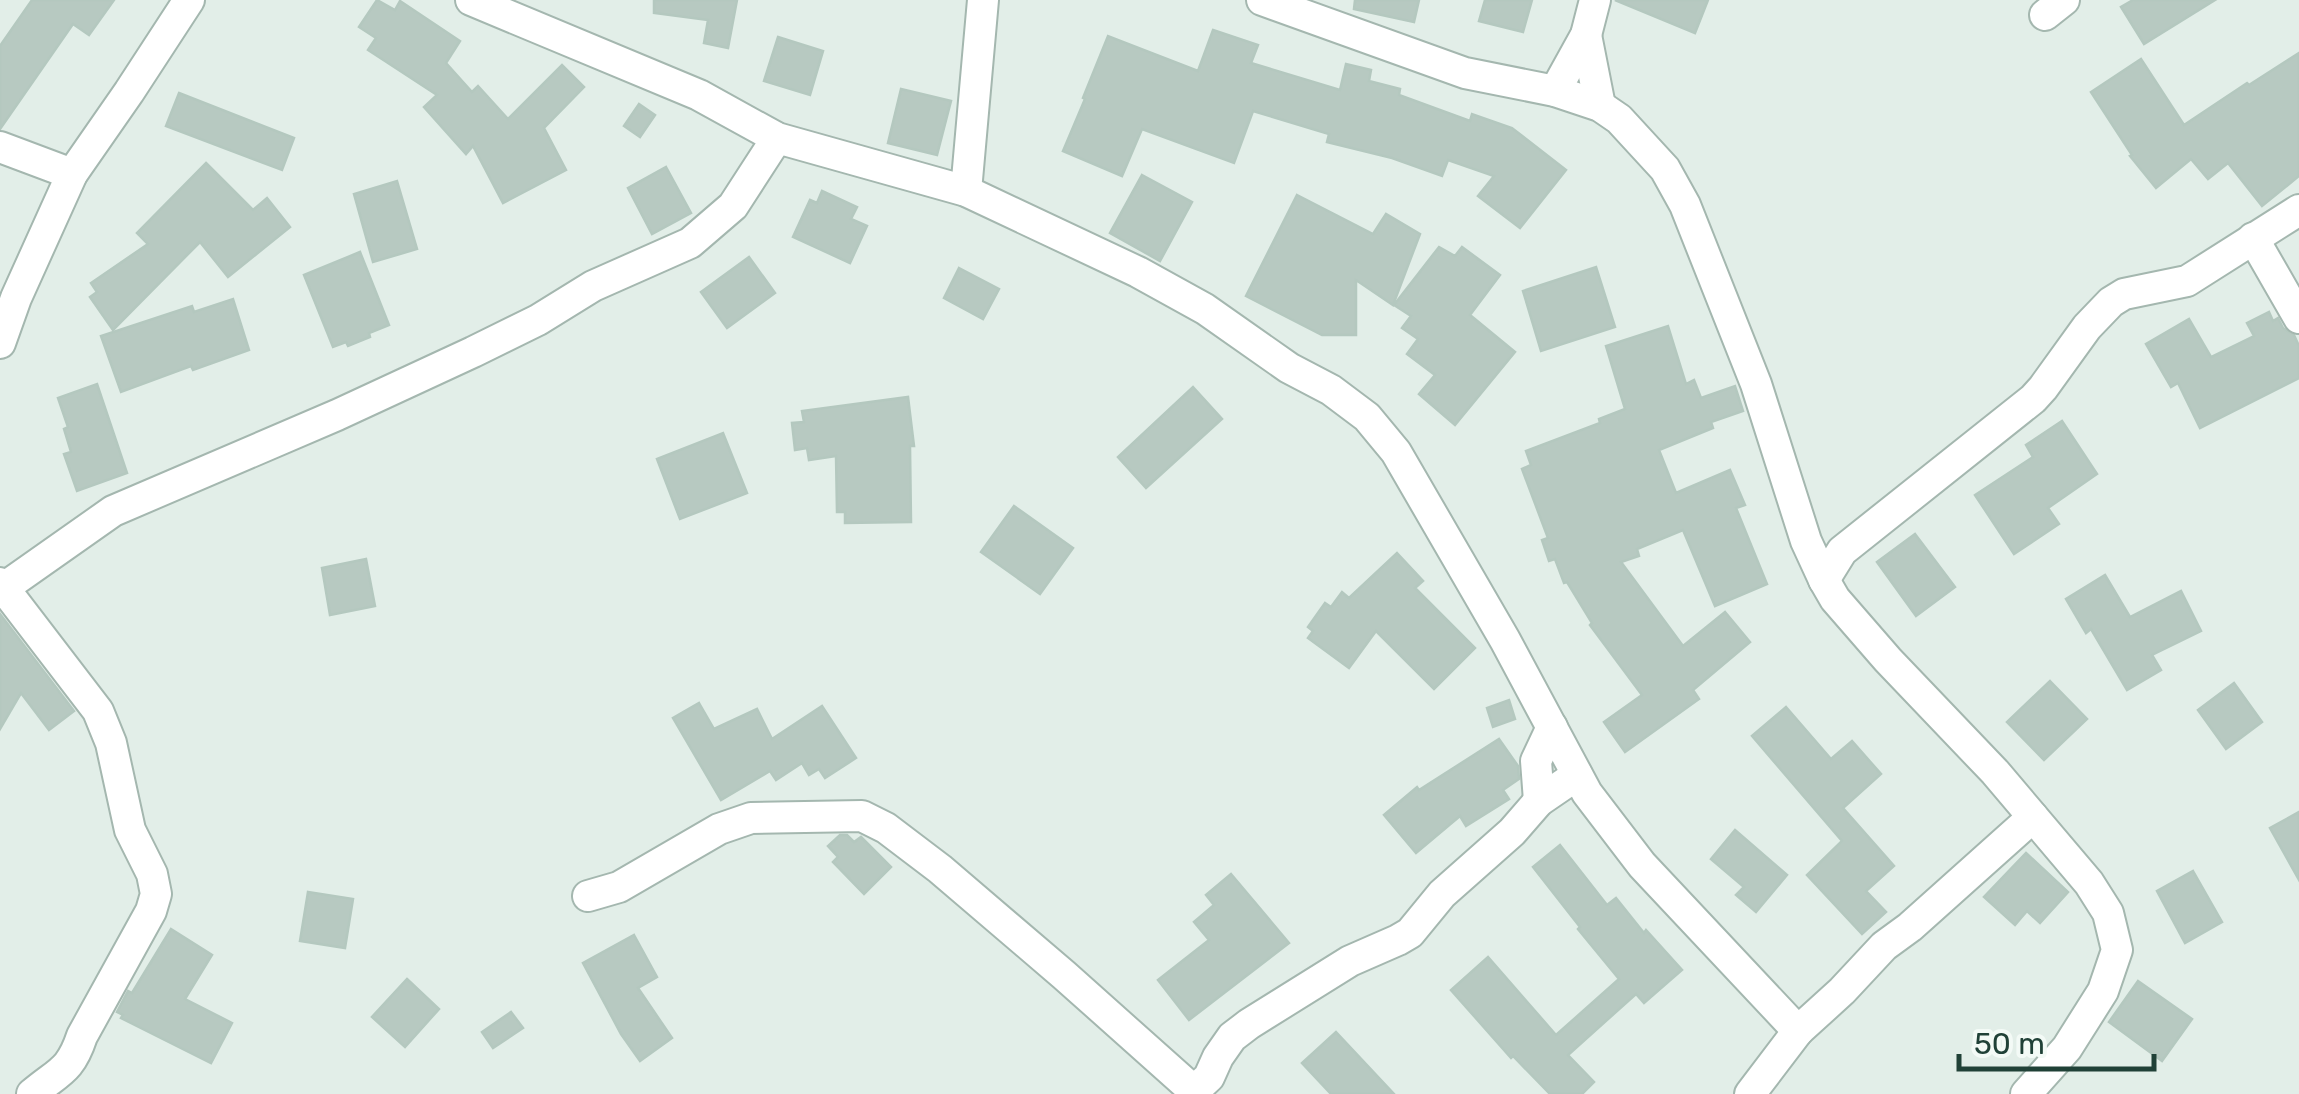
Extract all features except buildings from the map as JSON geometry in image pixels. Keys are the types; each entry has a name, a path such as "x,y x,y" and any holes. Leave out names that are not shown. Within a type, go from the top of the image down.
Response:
{"street":[{"path":"0,343 72,174 189,0"},
{"path":"471,0 698,95 777,138 966,191 1138,272 1188,300 1367,417 1396,452 1505,640 1587,793 1642,865 1798,1031"},
{"path":"966,191 983,0"},
{"path":"1262,0 1465,73 1556,91 1600,106 1619,119 1665,169 1685,204 1756,384 1806,541 1835,599 1995,772 2089,883 2108,913 2117,950 2103,991 2067,1048 2026,1094"},
{"path":"1556,91 1586,35 1595,0"},
{"path":"1586,35 1600,106"},
{"path":"32,1094 75,1058 82,1036 151,911 156,894 152,874 130,830 115,757 98,711 2,585 114,511 456,360 538,320 593,286 690,243 732,206 777,138"},
{"path":"0,146 72,174"},
{"path":"1824,580 1842,550 2043,388 2098,313 2111,302 2124,294 2187,281 2299,210"},
{"path":"2253,238 2299,318"},
{"path":"1806,541 1842,550"},
{"path":"1539,801 1536,762 1552,727"},
{"path":"588,896 618,886 719,829 750,818 862,816 886,828 940,869 1064,974 1192,1092 1209,1077 1232,1036 1350,961 1410,932 1442,894 1512,832 1539,801 1578,775"},
{"path":"1750,1094 1798,1031 1884,946 2033,816"}]}
